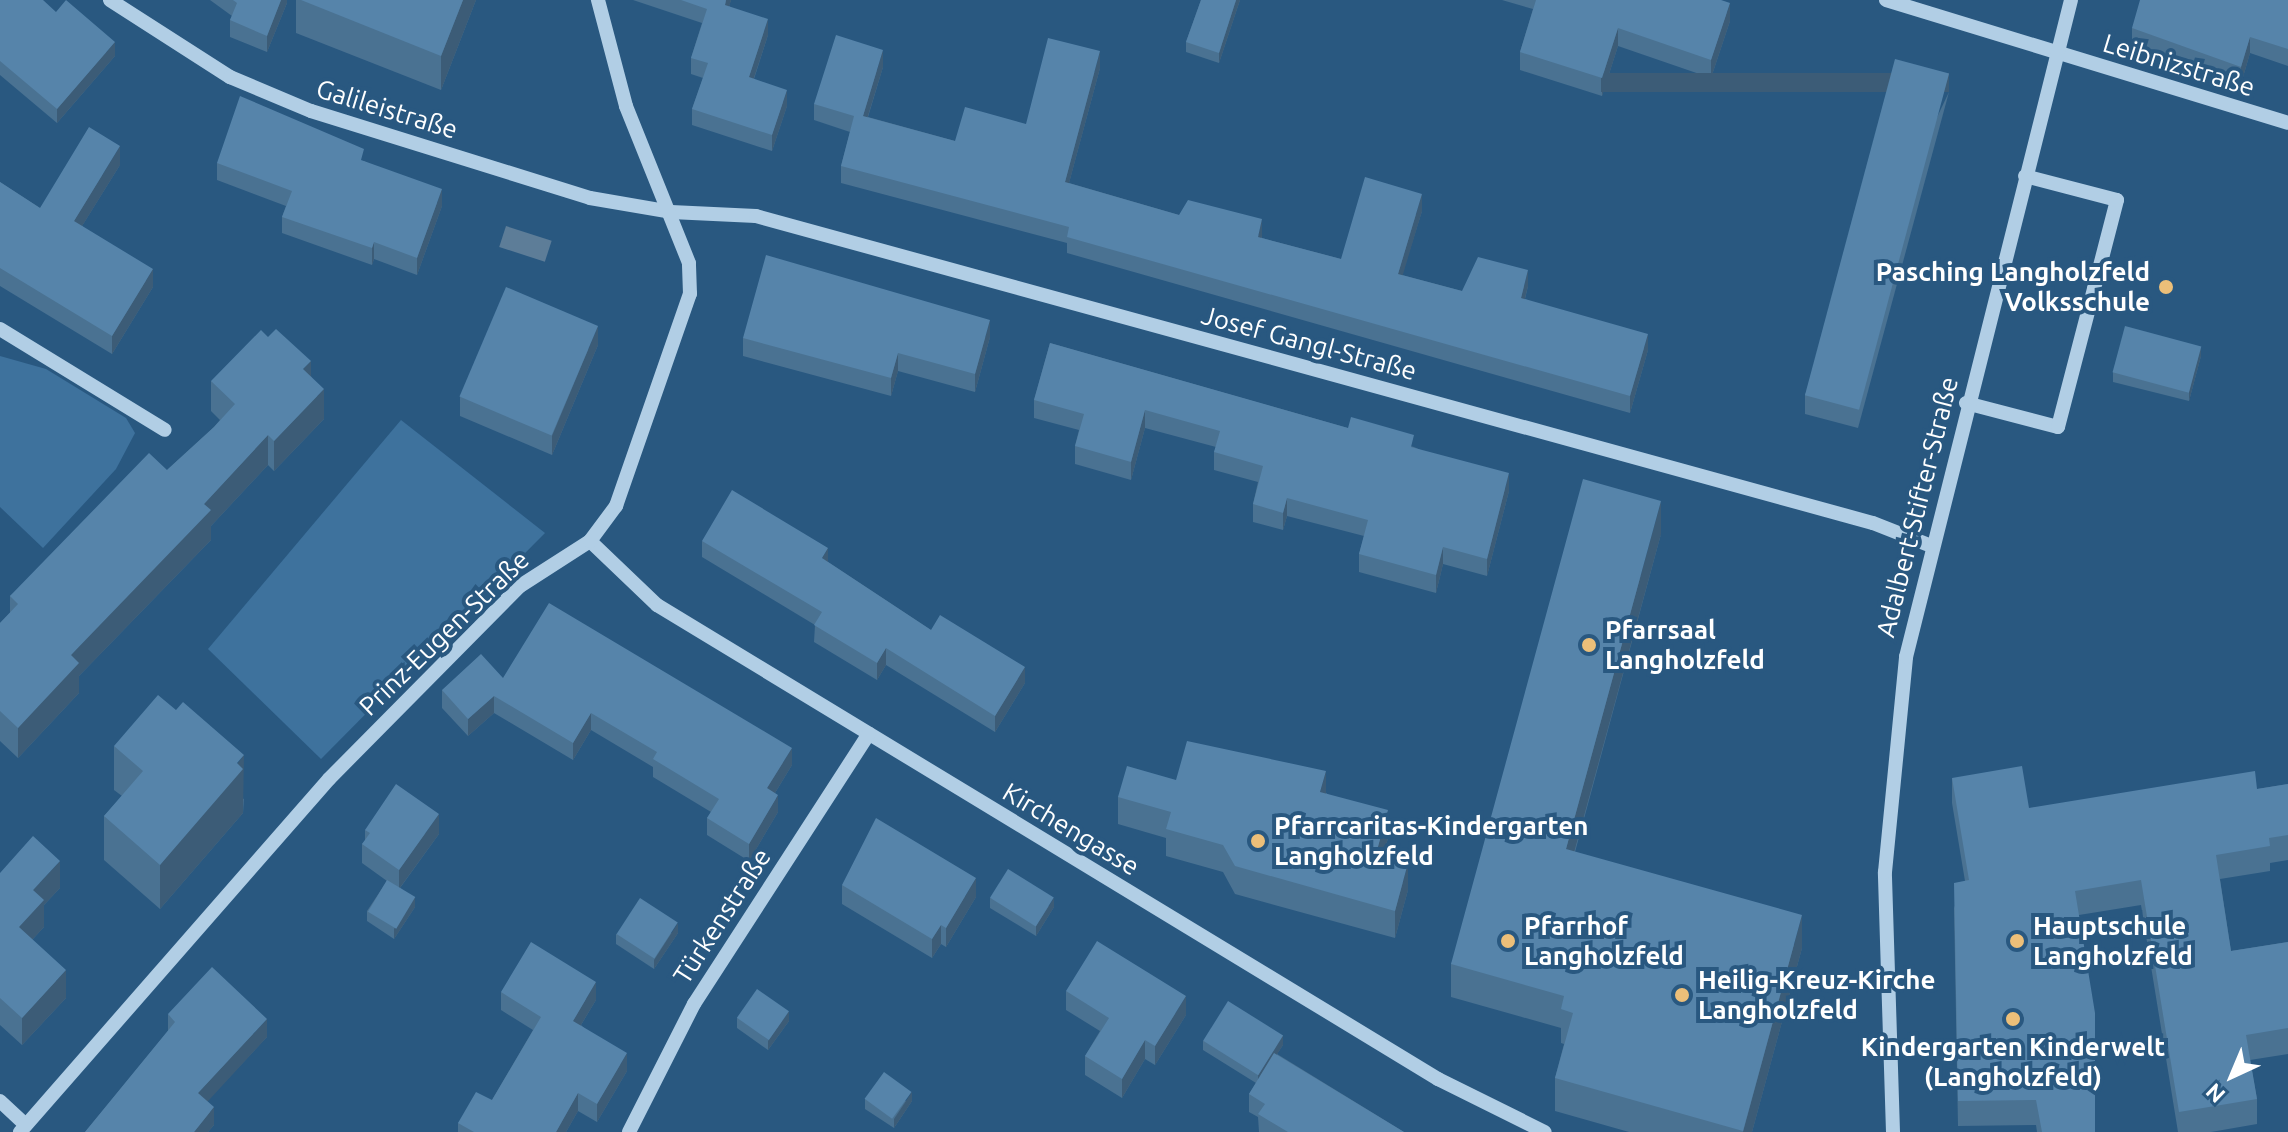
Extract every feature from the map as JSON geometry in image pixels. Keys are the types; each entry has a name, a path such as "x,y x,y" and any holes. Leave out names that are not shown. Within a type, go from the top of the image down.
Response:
{"street":[{"name":"Galileistraße","path":"110,0 230,77 311,111 590,198 671,212"},
{"name":"Prinz-Eugen-Straße","path":"23,1128 329,779 520,586 590,541 636,468 690,294 689,263 626,106 598,0"},
{"name":"Leibnizstraße","path":"1886,0 2288,123"},
{"name":"Adalbert-Stifter-Straße","path":"1893,1132 1886,858 1906,657 1929,545 2071,0"},
{"path":"1966,403 2058,427 2094,289 2117,200 2025,176"},
{"name":"Josef Gangl-Straße","path":"671,212 756,216 1834,512 1929,545"},
{"path":"0,329 165,430"},
{"name":"Kirchengasse","path":"590,541 657,605 1438,1079 1545,1132"},
{"name":"Türkenstraße","path":"629,1132 694,1004 869,734"},
{"path":"0,1101 23,1128"}],"shaded area":[{"path":"506,226 552,241 545,262 499,247"},
{"path":"0,356 46,369 126,418 135,433 116,469 43,548 0,507"},
{"path":"401,420 545,533 321,759 208,649"}],"building":[{"path":"0,0 43,0 56,12 66,0 115,42 57,109 0,61"},
{"path":"233,0 281,0 267,36 230,20 237,3"},
{"path":"301,0 463,0 441,56"},
{"path":"681,0 726,0 725,5 768,19 749,77 787,90 772,135 692,109 708,63 691,58 707,9"},
{"path":"1201,0 1236,0 1219,53 1186,42"},
{"path":"1536,0 1721,0 1730,3 1711,60 1618,28 1602,78 1520,52"},
{"path":"2140,0 2288,0 2288,49 2250,37 2241,67 2132,28"},
{"path":"836,35 883,50 863,116 955,141 965,107 1026,124 1048,38 1100,51 1065,182 1179,215 1188,200 1262,219 1258,237 1341,259 1365,177 1422,194 1398,274 1462,291 1478,257 1528,270 1521,298 1648,334 1630,396 1067,237 1069,227 841,166 854,116 814,104"},
{"path":"1895,59 1949,73 1859,410 1805,395"},
{"path":"240,96 364,149 361,160 442,189 417,258 374,242 372,248 282,217 292,191 217,163"},
{"path":"89,127 120,146 74,221 153,269 112,336 0,268 0,182 40,208"},
{"path":"766,255 990,320 975,374 898,353 891,378 743,338"},
{"path":"506,287 598,326 552,436 460,397"},
{"path":"2125,326 2201,346 2189,393 2113,372"},
{"path":"276,329 311,361 303,369 324,389 274,441 268,435 204,504 211,510 71,655 79,663 18,728 0,711 0,623 18,604 10,596 149,453 167,470 214,427 235,404 211,381 261,330 268,337"},
{"path":"1050,343 1348,428 1351,417 1414,435 1411,447 1509,473 1487,559 1443,547 1436,575 1359,554 1368,520 1287,498 1283,513 1253,504 1263,466 1214,452 1220,431 1145,410 1131,462 1075,446 1084,414 1034,400"},
{"path":"1583,479 1661,501 1566,849 1802,915 1743,1131 1555,1078 1573,1013 1561,1009 1564,996 1451,964"},
{"path":"732,490 828,548 822,558 931,630 940,615 1025,667 995,716 886,648 877,663 814,625 822,612 702,541"},
{"path":"549,603 792,748 767,788 778,795 749,844 707,818 719,799 653,759 657,752 591,713 573,743 494,696 468,719 442,690 481,654 503,678"},
{"path":"158,695 176,710 183,702 244,755 237,763 243,769 160,865 104,816 143,771 114,746"},
{"path":"1187,741 1326,771 1320,792 1388,810 1376,854 1408,863 1395,911 1235,866 1223,845 1166,829 1171,812 1118,797 1127,766 1176,780"},
{"name":"Hauptschule Langholzfeld","path":"2022,766 2029,808 2255,771 2257,789 2288,784 2288,835 2269,838 2270,846 2216,855 2231,951 2288,942 2288,1028 2246,1035 2257,1099 2179,1112 2141,880 2075,891 2095,1013 2095,1132 2042,1132 2036,1100 1958,1101 1954,883 1969,880 1952,778"},
{"path":"396,784 439,814 399,870 362,844 370,833 365,830"},
{"path":"876,818 976,878 946,928 941,925 932,939 842,885"},
{"path":"33,836 60,861 33,890 44,900 19,927 66,970 22,1018 0,998 0,873"},
{"path":"1008,869 1054,898 1036,926 990,898"},
{"path":"387,880 415,897 396,929 368,912"},
{"path":"640,898 678,923 654,959 617,934"},
{"path":"1097,941 1186,996 1155,1046 1145,1040 1122,1079 1085,1056 1109,1018 1066,991"},
{"path":"531,942 596,982 573,1021 627,1053 597,1104 578,1093 556,1132 474,1132 458,1123 476,1092 492,1100 541,1017 501,992"},
{"path":"212,967 267,1019 198,1093 214,1107 194,1132 85,1132 175,1022 168,1014"},
{"path":"757,989 789,1011 769,1040 737,1018"},
{"path":"1228,1001 1283,1035 1258,1075 1203,1041"},
{"path":"1274,1053 1404,1132 1288,1132 1258,1114 1265,1104 1249,1094"},
{"path":"884,1072 912,1092 892,1119 865,1099"}],"place":[{"name":"Pasching Langholzfeld Volksschule","path":"2166,287"},
{"name":"Pfarrsaal Langholzfeld","path":"1589,645"},
{"name":"Pfarrcaritas-Kindergarten Langholzfeld","path":"1258,841"},
{"name":"Pfarrhof Langholzfeld","path":"1508,941"},
{"name":"Hauptschule Langholzfeld","path":"2017,941"},
{"name":"Heilig-Kreuz-Kirche Langholzfeld","path":"1682,995"},
{"name":"Kindergarten Kinderwelt (Langholzfeld)","path":"2013,1019"}]}
